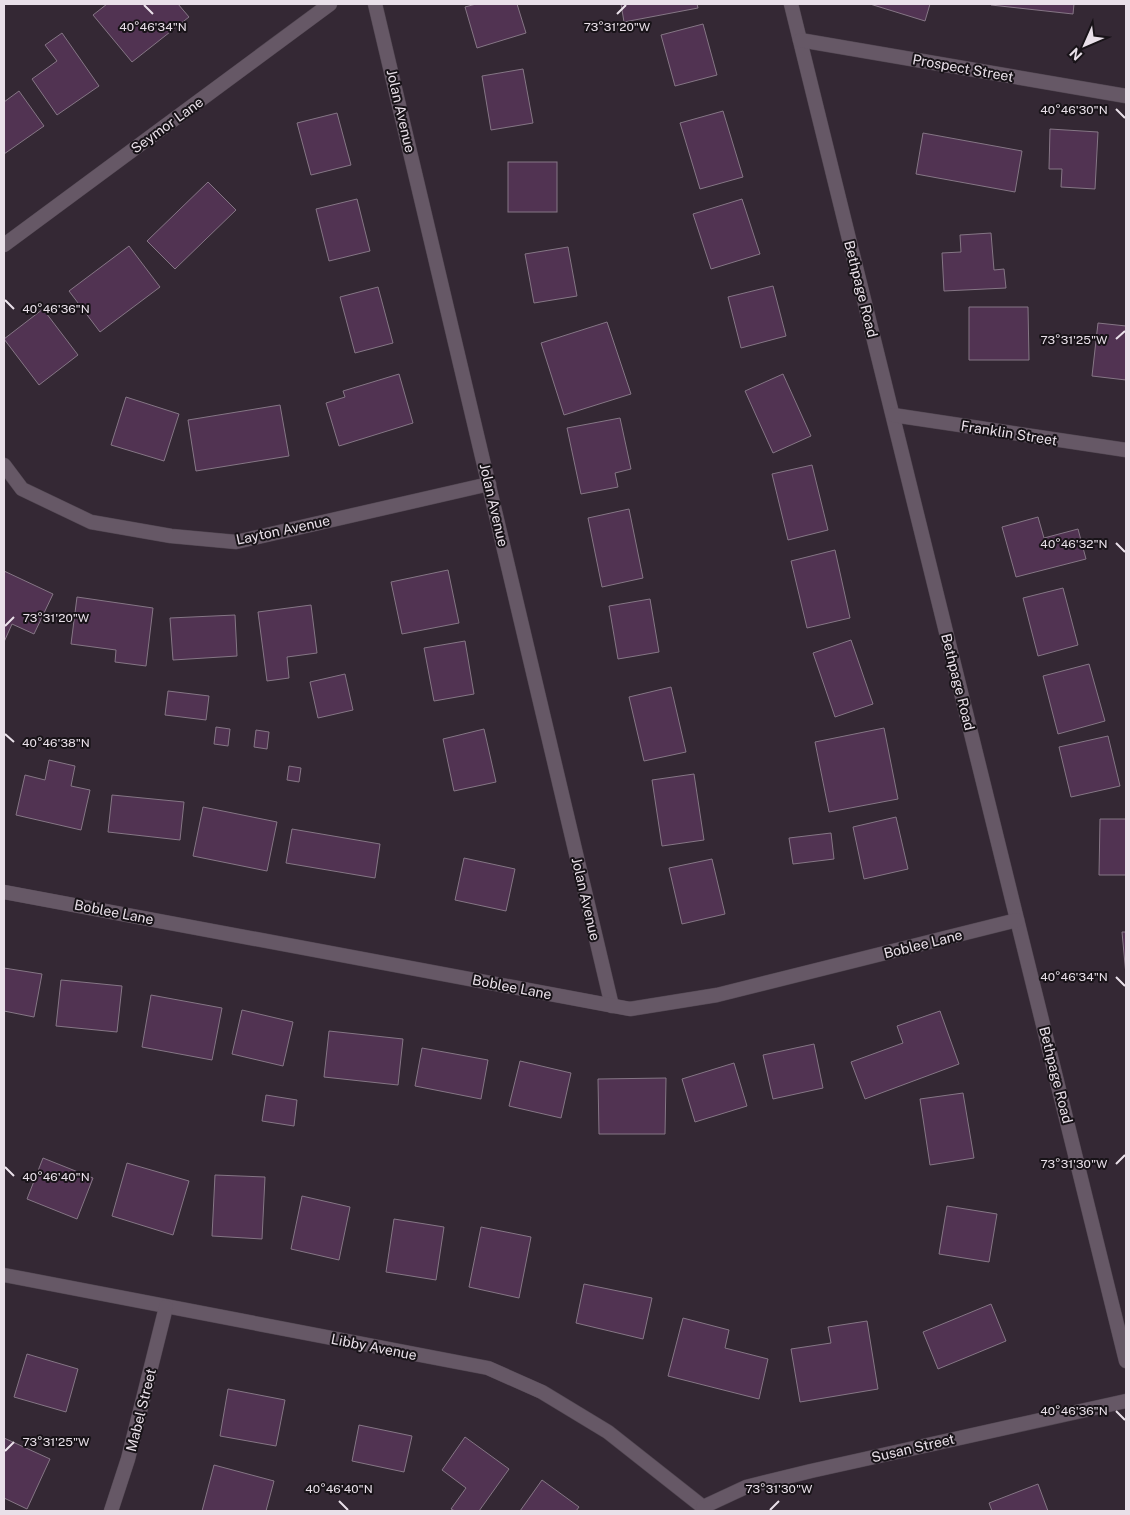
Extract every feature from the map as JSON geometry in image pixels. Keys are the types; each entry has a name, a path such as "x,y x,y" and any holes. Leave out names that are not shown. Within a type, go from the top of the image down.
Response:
{"street":[{"name":"Seymor Lane","path":"4,245 330,4"},
{"name":"Jolan Avenue","path":"375,4 612,1006"},
{"name":"Bethpage Road","path":"791,4 1126,1360"},
{"name":"Prospect Street","path":"800,40 1126,96"},
{"name":"Franklin Street","path":"892,415 1126,450"},
{"name":"Layton Avenue","path":"4,465 22,489 91,522 171,536 236,542 489,484"},
{"name":"Boblee Lane","path":"4,892 630,1009 718,994 1017,920"},
{"name":"Libby Avenue","path":"4,1275 488,1368 542,1392 608,1432 704,1509"},
{"name":"Mabel Street","path":"110,1511 128,1459 166,1307"},
{"name":"Susan Street","path":"704,1509 746,1488 811,1471 1126,1401"}],"building":[{"path":"107,4 178,4 189,17 132,62 93,15"},
{"path":"476,4 517,4 526,33 477,48 465,7"},
{"path":"621,4 697,4 698,8 624,22"},
{"path":"870,4 930,4 925,21"},
{"path":"991,4 1074,4 1073,14"},
{"path":"703,24 717,75 675,86 661,35"},
{"path":"62,33 99,86 57,115 32,79 57,61 45,45"},
{"path":"523,69 533,123 491,130 482,76"},
{"path":"19,91 44,126 4,154 4,102"},
{"path":"723,111 743,177 700,189 680,123"},
{"path":"337,113 351,165 311,175 297,123"},
{"path":"1050,129 1098,132 1095,189 1061,187 1062,169 1049,169"},
{"path":"923,133 1022,151 1015,192 916,174"},
{"path":"508,162 557,162 557,212 508,212"},
{"path":"208,182 236,210 175,269 147,241"},
{"path":"357,199 370,251 329,261 316,209"},
{"path":"742,199 760,254 711,269 693,214"},
{"path":"991,233 994,270 1004,269 1006,288 944,291 942,253 961,252 960,235"},
{"path":"129,246 160,287 100,332 69,291"},
{"path":"568,247 577,296 534,303 525,254"},
{"path":"773,286 786,336 741,348 728,297"},
{"path":"378,287 393,343 355,353 340,297"},
{"path":"969,307 1028,307 1029,360 969,360"},
{"path":"43,309 78,355 39,385 4,339"},
{"path":"607,322 631,394 564,415 541,343"},
{"path":"1098,323 1126,326 1126,380 1092,376"},
{"path":"399,374 413,423 339,446 326,403 345,397 343,391"},
{"path":"783,374 811,436 773,453 745,391"},
{"path":"126,397 179,414 164,461 111,445"},
{"path":"280,405 289,456 196,471 188,420"},
{"path":"620,418 631,469 615,473 618,487 581,494 567,428"},
{"path":"812,465 828,530 788,540 772,474"},
{"path":"629,509 643,578 602,587 588,518"},
{"path":"1038,517 1044,538 1078,529 1086,559 1016,577 1002,527"},
{"path":"835,550 850,618 807,628 791,561"},
{"path":"448,570 459,623 402,634 391,582"},
{"path":"4,571 53,594 34,634 12,624 4,642"},
{"path":"1063,588 1078,645 1038,656 1023,598"},
{"path":"77,597 153,608 146,666 115,662 116,650 71,644"},
{"path":"650,599 659,652 618,659 609,606"},
{"path":"311,605 317,653 287,657 289,678 267,681 258,612"},
{"path":"235,615 237,656 173,660 170,618"},
{"path":"851,640 873,704 835,717 813,653"},
{"path":"465,641 474,694 434,701 424,648"},
{"path":"1089,664 1105,721 1058,734 1043,676"},
{"path":"345,674 353,710 318,718 310,682"},
{"path":"671,687 686,752 644,761 629,697"},
{"path":"168,691 209,696 206,720 165,715"},
{"path":"216,727 230,729 228,746 214,744"},
{"path":"884,728 898,799 829,812 815,742"},
{"path":"484,729 496,782 454,791 443,739"},
{"path":"256,730 269,732 267,749 254,747"},
{"path":"1108,736 1120,786 1071,797 1059,747"},
{"path":"49,760 75,766 71,786 90,790 81,830 16,815 25,775 45,780"},
{"path":"289,766 301,768 299,782 287,780"},
{"path":"694,774 704,840 662,846 652,780"},
{"path":"112,795 184,802 180,840 108,832"},
{"path":"203,807 277,822 267,871 193,856"},
{"path":"896,817 908,869 864,879 853,827"},
{"path":"1100,819 1126,819 1126,875 1099,875"},
{"path":"292,829 380,844 375,878 286,863"},
{"path":"831,833 834,859 793,864 789,838"},
{"path":"464,858 515,869 506,911 455,900"},
{"path":"712,859 725,914 682,924 669,868"},
{"path":"1122,932 1126,932 1126,975"},
{"path":"4,968 42,974 34,1017 4,1011"},
{"path":"61,980 122,986 117,1032 56,1026"},
{"path":"151,995 222,1008 212,1060 142,1047"},
{"path":"242,1010 293,1022 283,1066 232,1054"},
{"path":"940,1011 959,1064 865,1099 851,1062 903,1043 897,1026"},
{"path":"329,1031 403,1039 398,1085 324,1077"},
{"path":"814,1044 823,1088 773,1099 763,1055"},
{"path":"422,1048 488,1060 481,1099 415,1086"},
{"path":"520,1061 571,1073 561,1118 509,1106"},
{"path":"734,1063 747,1106 695,1122 682,1079"},
{"path":"666,1078 665,1134 599,1134 598,1079"},
{"path":"963,1093 974,1158 930,1165 920,1099"},
{"path":"266,1095 297,1100 294,1126 262,1121"},
{"path":"43,1158 93,1178 77,1219 27,1199"},
{"path":"127,1163 189,1181 173,1235 112,1216"},
{"path":"215,1175 265,1177 262,1239 212,1236"},
{"path":"302,1196 350,1207 339,1260 291,1249"},
{"path":"947,1206 997,1214 989,1262 939,1254"},
{"path":"394,1219 444,1227 436,1280 386,1272"},
{"path":"481,1227 531,1237 519,1298 469,1287"},
{"path":"584,1284 652,1298 643,1339 576,1323"},
{"path":"991,1304 1006,1341 938,1369 923,1332"},
{"path":"683,1318 729,1330 725,1348 768,1359 759,1399 668,1376"},
{"path":"867,1321 878,1389 800,1402 791,1349 831,1343 828,1327"},
{"path":"27,1354 78,1369 66,1412 14,1397"},
{"path":"228,1389 285,1400 276,1446 220,1436"},
{"path":"359,1425 412,1436 404,1472 352,1461"},
{"path":"465,1437 509,1469 479,1511 455,1511 451,1509 466,1488 442,1470"},
{"path":"4,1438 50,1459 27,1509 4,1498"},
{"path":"214,1465 274,1481 266,1511 202,1511"},
{"path":"542,1480 579,1507 576,1511 520,1511"},
{"path":"1038,1484 1048,1511 992,1511 989,1503"}]}
